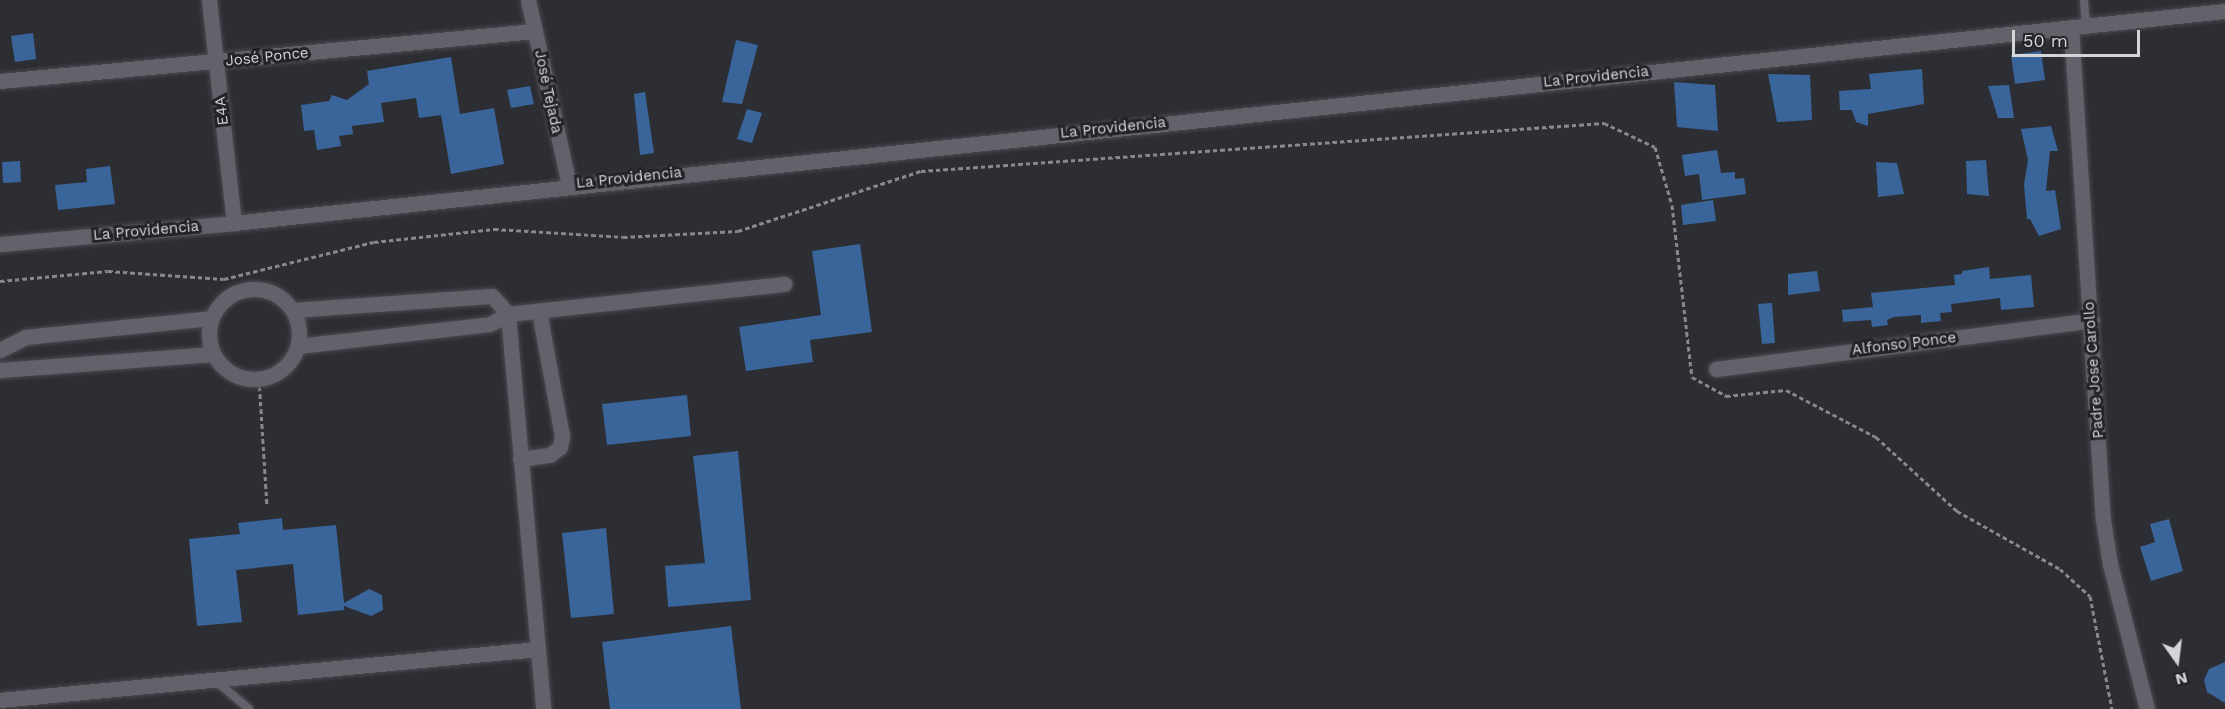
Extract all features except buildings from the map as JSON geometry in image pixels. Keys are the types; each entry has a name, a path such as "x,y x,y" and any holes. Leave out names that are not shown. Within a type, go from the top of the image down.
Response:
{"street":[{"name":"E4A","path":"209,0 234,223"},
{"name":"José Tejada","path":"528,0 569,185"},
{"name":"La Providencia","path":"0,244 234,223 569,185 2225,11"},
{"name":"Padre Jose Carollo","path":"2079,26 2103,520 2147,709"},
{"name":"José Ponce","path":"0,81 535,31"},
{"path":"298,346 490,324 508,314 784,284"},
{"path":"249,289 266,290 281,297 292,310 299,327 298,346 290,362 276,374 259,379 240,377 224,369 213,354 208,336 211,318 220,304 233,294 249,289"},
{"path":"292,310 492,296 508,314 543,709"},
{"path":"520,459 550,455 560,447 562,436 539,312"},
{"path":"0,350 25,337 211,318"},
{"name":"Alfonso Ponce","path":"1716,369 2092,320"},
{"path":"0,370 213,354"},
{"path":"0,700 538,649"}],"lane":[{"path":"2079,26 2084,0"},
{"path":"215,680 249,709"}],"path":[{"path":"0,281 108,272 224,279 374,242 494,229 623,237 738,231 921,171 1604,123 1655,147 1672,205 1692,377 1726,396 1786,390 1836,416 1876,437 1958,511 2060,569 2090,596 2112,709"},
{"path":"259,379 267,505"}]}
